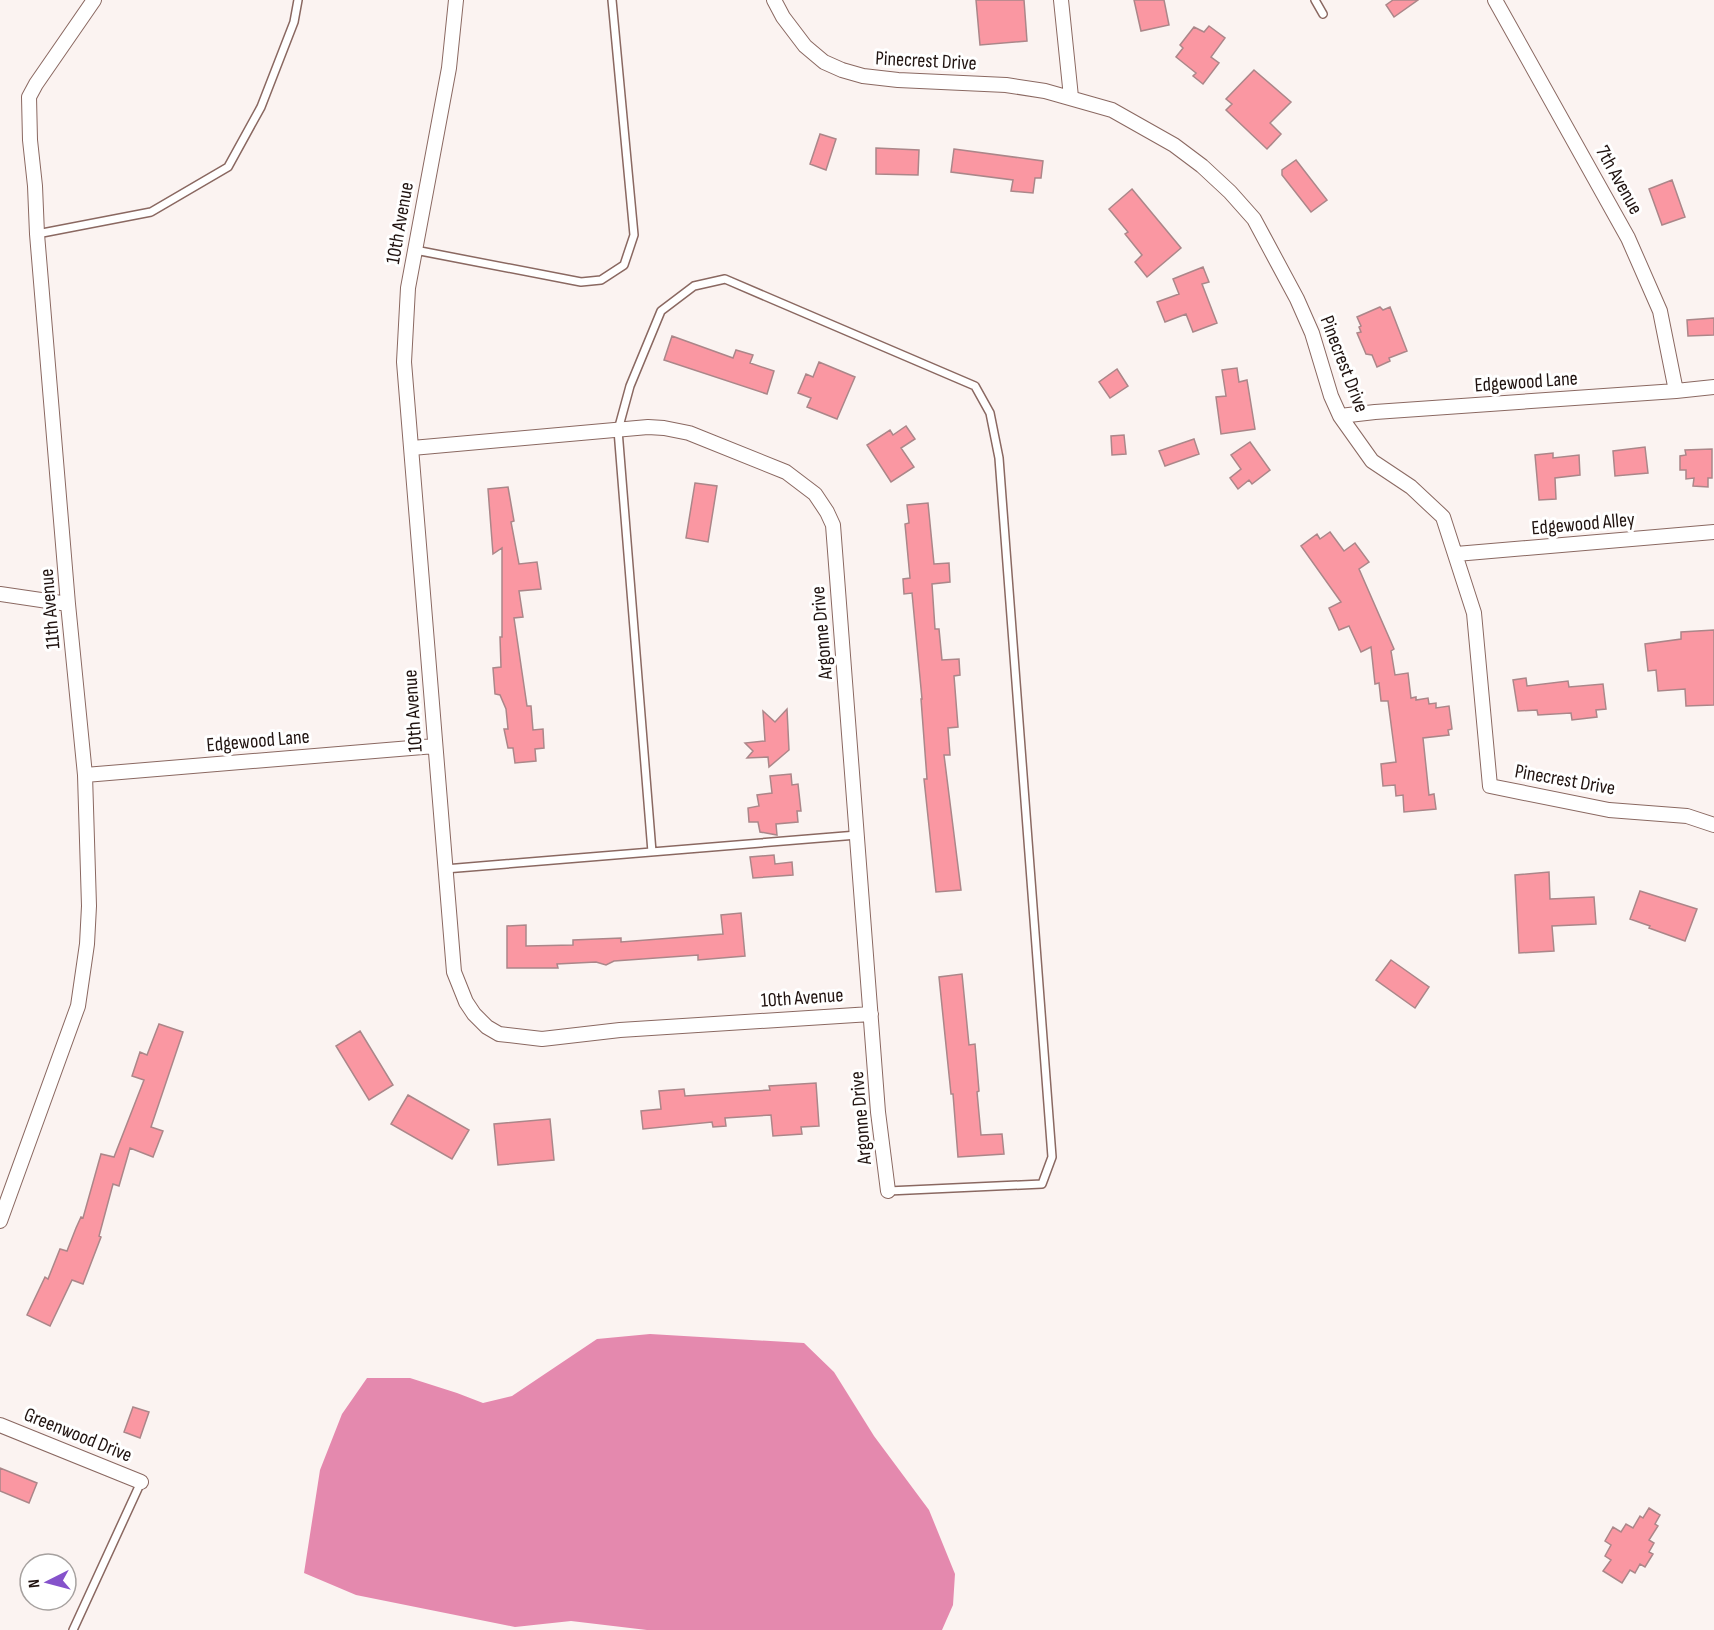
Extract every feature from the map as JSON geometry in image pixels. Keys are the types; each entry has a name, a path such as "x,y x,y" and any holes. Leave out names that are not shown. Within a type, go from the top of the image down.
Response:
{"street":[{"name":"11th Avenue","path":"0,1221 78,1006 87,944 89,906 85,775 68,604 37,234 29,97 94,0"},
{"name":"10th Avenue","path":"456,0 449,68 408,288 404,362 454,972 466,1002 474,1014 499,1034 542,1039 620,1030 871,1014"},
{"name":"Pinecrest Drive","path":"774,0 788,25 805,46 824,63 863,76 1006,85 1071,97 1112,110 1174,145 1202,166 1254,219 1297,299 1312,333 1331,396 1340,416 1372,461 1411,487 1443,517 1474,613 1490,786 1609,810 1687,816 1714,825"},
{"path":"1061,0 1071,97"},
{"name":"7th Avenue","path":"1495,0 1629,237 1660,311 1676,392"},
{"name":"Edgewood Lane","path":"1340,416 1676,392 1714,387"},
{"name":"Argonne Drive","path":"412,448 664,428 689,433 786,472 815,494 827,512 833,525 878,1112 888,1191"},
{"name":"Edgewood Alley","path":"1456,554 1714,532"},
{"path":"0,594 68,604"},
{"name":"Edgewood Lane","path":"85,775 435,746"},
{"name":"Greenwood Drive","path":"0,1425 141,1482"}],"lane":[{"path":"37,234 151,212 228,167 261,107 294,22 298,0"},
{"path":"415,249 581,282 601,280 624,265 634,235 612,0"},
{"path":"1315,0 1323,14"},
{"path":"652,852 618,430 630,386 661,311 694,286 725,279 975,386 990,413 999,458 1052,1157 1042,1184 888,1191"},
{"path":"445,869 857,835"},
{"path":"73,1630 141,1482"}],"shaded area":[{"path":"650,1334 804,1343 834,1372 874,1436 929,1510 955,1574 953,1605 942,1630 647,1630 571,1621 515,1627 356,1595 304,1573 320,1470 342,1414 367,1378 410,1378 483,1403 512,1396 597,1339"}],"building":[{"path":"976,0 1024,0 1027,41 980,45"},
{"path":"1134,0 1164,0 1169,25 1141,31"},
{"path":"1393,0 1418,0 1394,17 1386,5"},
{"path":"1209,26 1225,38 1211,57 1219,63 1203,84 1193,76 1196,73 1176,57 1183,48 1180,45 1194,27 1204,32"},
{"path":"1254,70 1291,102 1270,123 1281,134 1267,149 1226,110 1232,104 1226,99"},
{"path":"820,134 836,139 826,170 810,164"},
{"path":"876,148 919,150 918,175 876,174"},
{"path":"954,149 1043,161 1041,178 1035,178 1033,193 1011,191 1013,180 951,172"},
{"path":"1296,160 1327,200 1311,212 1282,175 1282,170"},
{"path":"1672,180 1685,217 1662,225 1649,189"},
{"path":"1132,189 1181,248 1147,277 1135,262 1142,255 1125,234 1128,232 1109,209"},
{"path":"1203,267 1209,282 1202,284 1217,323 1193,332 1186,314 1165,322 1157,302 1179,294 1173,279"},
{"path":"1380,307 1383,310 1390,307 1407,351 1389,358 1390,361 1377,367 1372,355 1366,354 1357,333 1361,332 1359,327 1361,326 1357,317"},
{"path":"1714,318 1714,335 1688,336 1687,320"},
{"path":"672,336 733,358 736,350 753,355 750,363 774,371 767,394 664,360"},
{"path":"819,362 855,377 837,419 807,407 811,398 798,393 806,374 813,377"},
{"path":"1237,368 1239,382 1247,380 1255,429 1221,434 1216,397 1226,396 1222,370"},
{"path":"1117,369 1128,386 1110,398 1099,382"},
{"path":"906,426 915,439 901,448 914,467 891,482 867,445 890,430 893,435"},
{"path":"1124,435 1126,454 1112,455 1111,436"},
{"path":"1194,439 1199,454 1165,466 1159,451"},
{"path":"1250,442 1270,470 1252,484 1249,480 1238,489 1230,478 1241,469 1231,455"},
{"path":"1645,447 1648,473 1615,476 1613,451"},
{"path":"1712,449 1712,478 1708,478 1708,487 1693,486 1694,478 1686,479 1686,470 1680,470 1680,456 1686,455 1685,450"},
{"path":"1553,453 1553,458 1579,455 1580,475 1555,478 1556,499 1539,500 1535,455"},
{"path":"695,483 717,486 708,542 686,538"},
{"path":"508,487 514,521 511,522 519,564 537,562 541,589 519,591 523,617 514,618 527,706 531,706 533,730 543,729 544,748 535,749 536,761 515,763 513,748 508,748 504,729 508,729 506,709 500,695 495,694 493,668 501,667 502,548 493,554 488,489"},
{"path":"928,503 934,564 949,563 950,582 932,584 935,629 939,629 942,660 959,659 960,675 954,676 958,727 948,728 950,755 944,755 961,890 936,892 924,779 927,779 922,699 912,593 904,594 903,579 910,578 905,524 909,523 907,505"},
{"path":"1330,532 1344,551 1355,543 1369,562 1359,569 1394,649 1391,651 1395,675 1408,673 1411,698 1416,697 1416,700 1428,698 1429,704 1436,703 1436,708 1449,706 1452,729 1448,730 1449,735 1423,738 1429,795 1434,794 1436,809 1404,812 1403,795 1396,796 1395,785 1383,786 1381,764 1396,762 1388,701 1381,701 1379,683 1375,684 1371,647 1361,652 1349,626 1339,630 1329,608 1341,602 1301,546 1317,534 1320,539"},
{"path":"1714,630 1714,705 1686,706 1685,689 1658,691 1656,670 1648,671 1645,644 1681,639 1681,632"},
{"path":"1526,678 1527,686 1568,681 1569,687 1603,684 1606,709 1596,710 1597,717 1572,720 1571,713 1538,715 1537,710 1518,711 1513,680"},
{"path":"787,709 789,750 769,767 768,757 747,758 753,751 745,743 765,741 763,711 775,722"},
{"path":"791,774 792,785 798,784 801,811 797,811 798,822 776,824 777,835 760,832 758,822 749,822 748,808 759,806 757,795 772,793 770,776"},
{"path":"774,855 775,864 792,862 793,875 753,878 750,857"},
{"path":"1549,872 1550,899 1594,897 1596,924 1552,926 1554,951 1519,953 1515,875"},
{"path":"1640,891 1697,909 1685,941 1630,919"},
{"path":"741,913 745,956 698,960 698,955 614,961 606,965 596,962 557,964 558,968 507,968 507,926 526,925 526,946 573,945 573,940 621,938 621,942 723,934 721,915"},
{"path":"1391,960 1429,987 1415,1008 1376,980"},
{"path":"962,974 969,1045 975,1044 981,1135 1002,1134 1004,1154 958,1157 939,977"},
{"path":"159,1024 183,1032 151,1127 163,1131 153,1157 130,1148 119,1186 113,1184 99,1236 101,1237 83,1284 72,1280 50,1326 27,1315 45,1277 48,1279 60,1249 67,1251 81,1217 83,1218 101,1154 114,1157 144,1080 132,1076 140,1052 147,1055"},
{"path":"360,1031 393,1085 369,1100 336,1046"},
{"path":"816,1083 819,1126 801,1127 802,1134 773,1136 771,1115 725,1118 726,1126 713,1127 712,1122 643,1129 641,1111 661,1109 659,1091 684,1089 685,1096 770,1090 769,1086"},
{"path":"408,1095 469,1130 452,1159 391,1124"},
{"path":"550,1119 554,1160 498,1165 494,1124"},
{"path":"133,1407 149,1412 140,1438 124,1432"},
{"path":"0,1468 37,1483 29,1503 0,1491"},
{"path":"1649,1508 1660,1515 1655,1524 1658,1526 1649,1540 1654,1543 1649,1552 1653,1554 1645,1567 1640,1564 1635,1573 1630,1570 1622,1583 1603,1571 1611,1560 1605,1556 1611,1545 1605,1541 1613,1527 1621,1532 1626,1524 1633,1528 1640,1516 1643,1518"}]}
